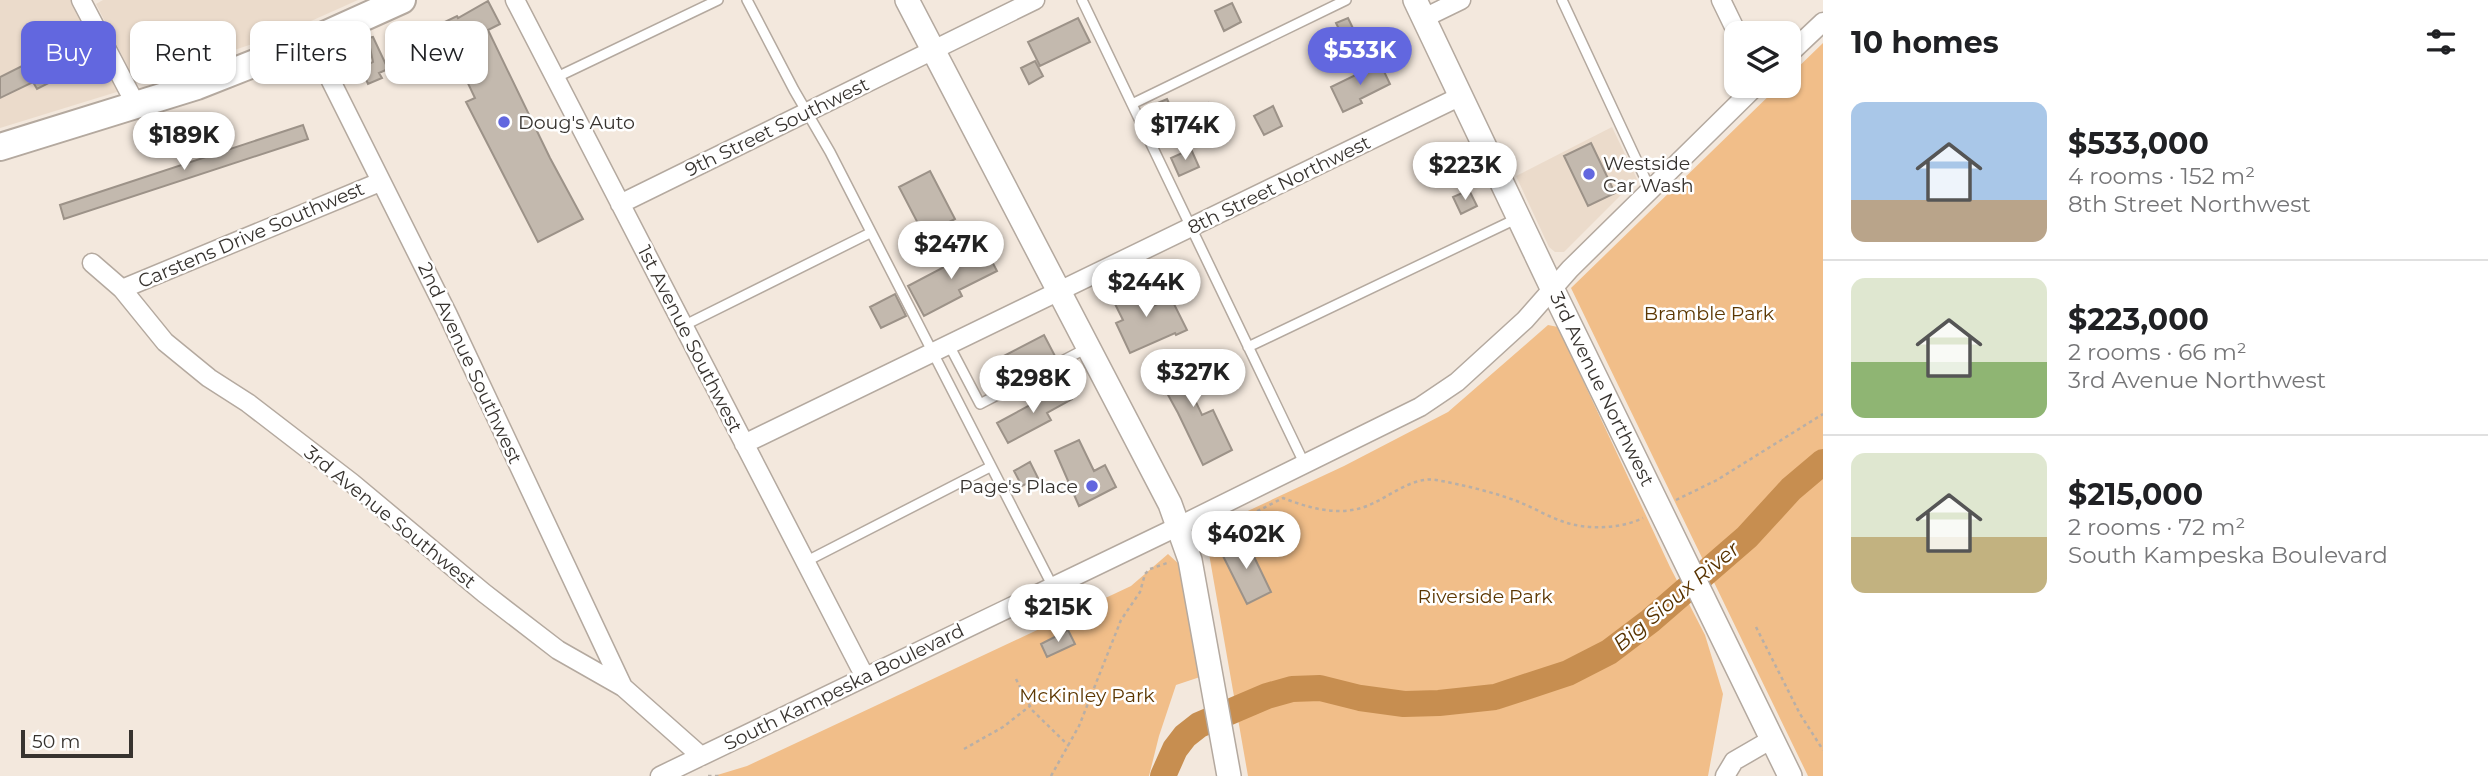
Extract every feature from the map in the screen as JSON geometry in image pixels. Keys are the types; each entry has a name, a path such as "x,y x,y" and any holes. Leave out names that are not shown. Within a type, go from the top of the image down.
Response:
{"main road":[{"path":"356,21 402,0"},
{"path":"907,0 1170,504 1190,560 1228,773"},
{"name":"3rd Avenue Northwest","path":"1419,9 1790,776"},
{"path":"0,147 136,106 250,65"}],"street":[{"path":"81,0 136,106"},
{"name":"1st Avenue Southwest","path":"515,0 864,677"},
{"name":"9th Street Southwest","path":"620,204 1035,0"},
{"path":"1419,9 1461,0"},
{"path":"1721,0 1731,21"},
{"path":"1801,43 1823,22"},
{"name":"2nd Avenue Southwest","path":"333,84 448,315 623,687"},
{"name":"8th Street Northwest","path":"744,444 1461,96"},
{"name":"South Kampeska Boulevard","path":"660,776 1402,418 1457,382 1525,320 1552,288 1744,98"},
{"name":"Carstens Drive Southwest","path":"122,289 380,181"},
{"name":"3rd Avenue Southwest","path":"92,263 122,289 165,342 209,378 248,403 352,483 484,593 558,650 623,687 701,756"},
{"path":"1725,776 1734,761 1772,738"}],"lane":[{"path":"555,78 718,0"},
{"path":"747,0 1053,587"},
{"path":"1082,0 1305,465"},
{"path":"1132,104 1346,0"},
{"path":"1562,0 1650,189"},
{"path":"1248,347 1518,218"},
{"path":"683,326 870,233"},
{"path":"949,345 980,404 1088,347"},
{"path":"805,562 990,467"}],"path":[{"path":"1205,538 1283,498 1303,506 1337,512 1365,508 1414,482 1433,479 1517,501 1565,522 1614,527 1629,525 1717,480 1823,414"},
{"path":"1051,776 1069,746 1121,620 1140,592 1145,574 1150,569 1171,561"},
{"path":"1756,627 1800,714 1823,750"},
{"path":"1016,679 1030,706 1069,746"},
{"path":"964,749 1003,727 1030,706"},
{"path":"708,776 720,776"}],"shaded area":[{"path":"0,0 72,0 83,21 21,21 21,84 116,83 120,91 0,128"},
{"path":"103,0 358,0 311,21 250,21 250,45 236,49 236,21 130,21 130,71 116,44 116,21 105,21 96,4"},
{"path":"1612,127 1637,179 1564,252 1555,252 1549,247 1516,176"}],"green space":[{"name":"Bramble Park","path":"1823,43 1823,776 1808,776 1571,288 1767,98 1801,98 1801,64"},
{"name":"Riverside Park","path":"1548,325 1558,327 1670,567 1705,635 1723,694 1708,776 1248,776 1205,531 1344,466 1448,412"},
{"name":"McKinley Park","path":"1168,554 1181,566 1200,677 1176,685 1149,776 714,776 747,766 1131,586"}],"building":[{"path":"488,1 500,24 488,30 488,21 447,21 457,16 458,18"},
{"path":"1232,3 1241,22 1224,31 1215,11"},
{"path":"1078,18 1090,42 1040,66 1028,42"},
{"path":"1348,18 1362,47 1322,66 1313,46 1341,33 1336,23"},
{"path":"488,30 583,219 538,242 466,102 475,98 468,84 488,84"},
{"path":"371,37 385,63 385,70 379,73 382,78 371,83 373,62"},
{"path":"1035,61 1043,76 1029,84 1021,68"},
{"path":"1380,63 1390,84 1360,99 1362,103 1343,112 1331,87"},
{"path":"21,66 21,84 29,84 0,98 0,77"},
{"path":"34,84 47,84 37,89"},
{"path":"1167,99 1175,116 1156,124 1148,107"},
{"path":"1208,103 1215,119 1201,125 1194,109"},
{"path":"1273,106 1282,126 1264,135 1254,116"},
{"path":"303,125 308,139 64,219 60,205"},
{"name":"Westside Car Wash","path":"1591,143 1615,193 1588,206 1564,156"},
{"path":"1191,149 1199,167 1179,176 1171,158"},
{"path":"930,171 955,219 924,235 899,187"},
{"path":"1469,190 1477,206 1461,214 1453,197"},
{"path":"984,246 997,271 959,290 962,296 924,316 908,286"},
{"path":"1190,267 1198,283 1179,293 1171,276"},
{"path":"1140,285 1151,307 1171,298 1187,330 1130,353 1116,323 1123,320 1112,298"},
{"path":"895,294 906,316 881,328 870,307"},
{"path":"1044,335 1055,356 1009,379 998,359"},
{"path":"1196,351 1207,370 1186,381 1202,415 1213,410 1232,450 1203,465 1167,393 1164,394 1153,376"},
{"path":"1065,386 1072,399 1047,413 1051,420 1008,443 997,423"},
{"path":"1079,440 1094,471 1105,465 1116,487 1079,506 1055,451"},
{"path":"1030,462 1038,478 1022,486 1014,471"},
{"path":"1245,538 1271,592 1247,604 1220,550"},
{"path":"1068,630 1075,644 1047,657 1041,644"}],"waterway":[{"name":"Big Sioux River","path":"1163,776 1175,749 1185,736 1199,725 1267,696 1292,689 1320,688 1360,698 1404,704 1439,703 1495,697 1568,673 1609,652 1650,621 1747,537 1791,489 1823,462"}],"place":[{"name":"Doug's Auto","path":"504,122"},
{"name":"Westside Car Wash","path":"1589,174"},
{"name":"Page's Place","path":"1092,486"}]}
